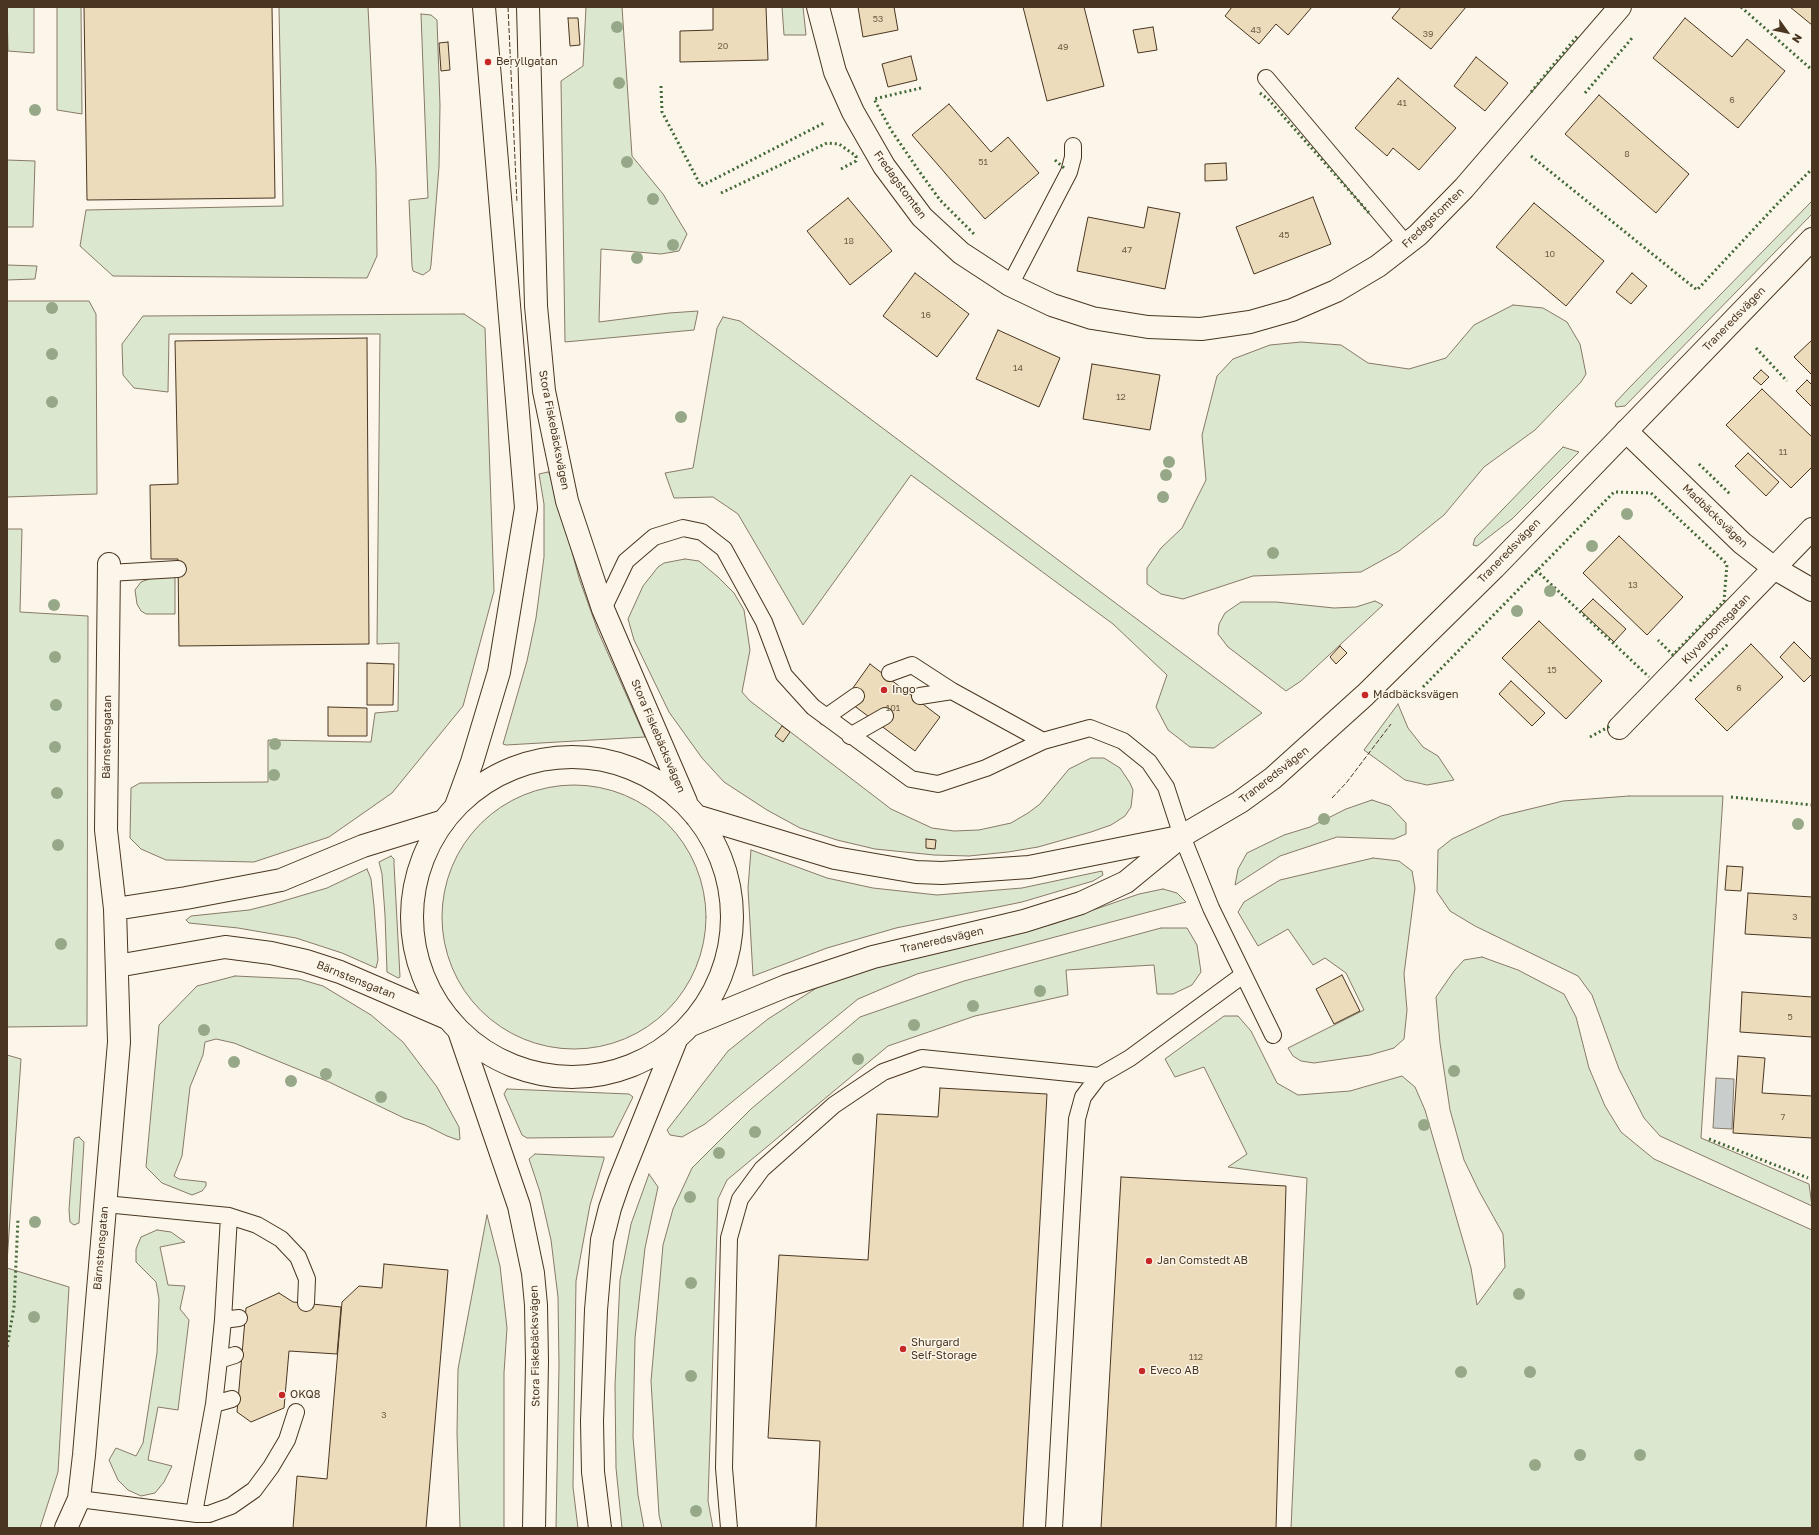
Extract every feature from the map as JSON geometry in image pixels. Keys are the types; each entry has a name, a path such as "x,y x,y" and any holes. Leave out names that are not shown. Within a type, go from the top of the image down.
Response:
{"street":[{"path":"115,909 186,898 281,880 363,846 449,815 488,781 507,771 528,764 571,757 614,763 634,770 654,780 672,792 692,811 710,836 721,859 729,883 732,915 732,934 727,959 718,982 707,1005 683,1032 646,1059 619,1070 598,1075 577,1078 555,1077 513,1066 482,1049 454,1025 433,997 422,973 415,948 412,921 414,894 420,868 430,844 449,815 472,762 499,672 526,508 484,7"},
{"name":"Stora Fiskebäcksvägen","path":"528,7 536,306 544,391 567,501 603,609 692,811"},
{"name":"Fredagstomten","path":"818,7 835,72 853,112 884,166 922,217 961,253 1010,285 1052,304 1092,318 1148,327 1201,329 1250,322 1292,310 1336,291 1378,266 1418,235 1464,188 1620,7"},
{"name":"Traneredsvägen","path":"683,1032 786,986 873,957 1024,921 1081,902 1126,882 1182,836 1240,802 1303,753 1415,647 1812,239"},
{"name":"Madbäcksvägen","path":"1626,430 1742,543 1774,568 1812,590"},
{"name":"Klyvarbomsgatan","path":"1619,728 1812,529"},
{"name":"Bärnstensgatan","path":"66,1528 79,1499 119,1042 115,909 106,830 109,568"},
{"name":"Traneredsvägen","path":"692,811 835,858 916,872 942,873 1029,867 1182,836"},
{"name":"Bärnstensgatan","path":"117,966 225,946 271,953 306,961 340,972 454,1025"},
{"name":"Stora Fiskebäcksvägen","path":"454,1025 519,1206 533,1273 536,1304 537,1361 534,1528"},
{"path":"600,1528 593,1472 592,1421 596,1310 602,1240 610,1208 619,1182 683,1032"}],"lane":[{"path":"1266,78 1406,244"},
{"path":"1010,285 1069,172 1073,157 1073,146"},
{"path":"603,609 626,561 654,537 683,528 702,532 724,549 764,622 784,675 813,707 850,736 911,779 938,784 986,768 1043,741 1090,728 1123,741 1149,762 1166,788 1182,836 1211,908 1273,1035"},
{"path":"109,568 178,570"},
{"path":"890,673 912,665 952,691 1043,741"},
{"path":"920,696 952,691"},
{"path":"826,717 856,696"},
{"path":"850,736 885,716"},
{"path":"1054,1528 1077,1119 1083,1097 1099,1076 1130,1058 1243,975"},
{"path":"729,1528 727,1519 724,1468 729,1238 740,1199 762,1169 834,1105 883,1072 922,1058 1099,1076"},
{"path":"105,1204 229,1216 257,1225 281,1239 298,1257 308,1279 306,1303"},
{"path":"194,1513 214,1404 219,1360 231,1319 229,1216"},
{"path":"219,1360 236,1355"},
{"path":"214,1404 232,1399"},
{"path":"79,1499 209,1514 230,1506 254,1490 271,1467 287,1440 296,1412"}],"green space":[{"path":"7,7 34,7 34,53 8,51"},
{"path":"57,7 81,7 82,114 57,110"},
{"path":"279,7 368,7 376,170 377,256 367,278 113,276 80,246 86,210 283,206"},
{"path":"586,7 622,7 632,156 663,194 687,234 679,251 661,254 601,249 599,322 669,313 698,311 694,330 565,342 561,81 583,66"},
{"path":"782,7 803,7 806,35 784,35"},
{"path":"421,14 431,15 437,20 440,105 439,167 431,265 430,270 423,275 413,271 412,266 409,200 428,198"},
{"path":"7,160 35,161 33,227 7,227"},
{"path":"1812,201 1812,214 1625,406 1616,407 1615,403 1629,388"},
{"path":"7,265 37,266 35,279 7,280"},
{"path":"7,301 89,301 96,314 97,494 7,497"},
{"path":"1513,305 1543,308 1567,322 1580,344 1586,374 1581,382 1535,430 1484,467 1444,515 1399,551 1361,572 1253,576 1183,599 1161,594 1147,584 1147,568 1161,548 1182,528 1206,480 1202,435 1217,376 1233,359 1270,345 1301,342 1341,345 1368,363 1409,369 1446,358 1474,325"},
{"path":"464,314 485,328 494,591 463,706 392,793 329,837 254,862 166,860 141,849 130,838 131,788 140,783 268,782 268,740 371,742 375,713 398,711 399,643 377,644 380,334 169,334 168,392 134,388 123,375 122,344 143,316"},
{"path":"723,317 740,321 1262,713 1214,748 1190,747 1168,730 1156,707 1167,675 1113,624 911,475 803,625 738,514 713,497 674,498 665,473 693,468 717,328"},
{"path":"1563,447 1579,452 1512,519 1477,546 1473,545 1475,538"},
{"path":"548,472 552,477 579,578 598,631 645,737 503,744 527,661 536,618 544,557 544,504 539,474"},
{"path":"7,529 22,529 20,612 88,616 87,1026 7,1027"},
{"path":"685,559 699,561 718,577 734,593 744,610 750,650 742,692 750,701 891,809 932,828 954,831 979,830 1011,823 1040,804 1069,769 1091,758 1104,758 1120,768 1133,790 1131,807 1125,816 1111,825 1091,832 1038,847 969,856 934,855 875,849 837,840 800,828 767,810 724,782 702,758 669,712 634,640 628,619 643,586 658,567 664,563"},
{"path":"175,575 175,614 146,614 141,611 137,604 135,590 141,582 155,577"},
{"path":"1375,601 1383,605 1301,681 1286,691 1228,647 1218,634 1219,624 1225,613 1241,602 1276,602 1334,608 1356,607"},
{"path":"1398,704 1408,728 1423,747 1438,756 1454,780 1427,785 1405,780 1364,750"},
{"path":"561,785 587,785 612,790 636,800 648,807 668,823 684,843 696,866 704,891 706,917 704,943 696,968 684,991 668,1011 648,1027 636,1034 612,1044 587,1049 561,1049 536,1044 512,1034 500,1027 480,1011 464,991 457,979 447,955 442,930 442,904 447,879 457,855 464,843 480,823 500,807 512,800 536,790"},
{"path":"1629,796 1723,796 1701,1138 1809,1184 1812,1206 1660,1136 1644,1118 1619,1069 1592,995 1578,976 1475,926 1450,911 1437,892 1438,850 1452,839 1501,816 1563,801"},
{"path":"1372,800 1390,806 1406,823 1406,834 1394,839 1337,837 1280,856 1235,885 1238,869 1247,853 1284,835 1310,827 1346,809"},
{"path":"751,850 827,878 873,888 937,895 1022,888 1102,871 1103,875 1093,881 1022,902 896,928 827,948 753,976 748,888"},
{"path":"391,856 394,859 400,977 398,978 387,972 385,915 382,874 379,862"},
{"path":"1373,858 1399,861 1412,871 1415,888 1404,974 1407,1010 1404,1039 1394,1048 1370,1055 1314,1063 1301,1061 1293,1056 1288,1048 1364,1010 1346,973 1325,958 1313,965 1288,929 1258,946 1238,912 1244,902 1280,880"},
{"path":"367,869 371,879 374,906 378,960 376,968 342,953 296,938 238,928 189,923 186,920 191,916 249,910 273,904 327,888"},
{"path":"1163,889 1177,893 1186,902 917,974 858,999 705,1124 682,1137 670,1135 667,1130 728,1051 768,1019 832,978 1053,924 1139,894"},
{"path":"1161,928 1187,928 1197,945 1201,972 1192,985 1173,994 1157,994 1154,965 1066,970 1068,995 975,1016 888,1046 727,1180 718,1199 708,1501 713,1528 662,1528 659,1515 651,1381 663,1245 673,1209 692,1168 751,1109 860,1017 964,981"},
{"path":"1482,957 1518,970 1564,994 1576,1017 1589,1068 1605,1106 1621,1132 1654,1159 1812,1230 1812,1528 1291,1528 1307,1178 1228,1167 1247,1154 1204,1067 1175,1077 1165,1059 1224,1016 1238,1016 1251,1031 1277,1083 1298,1095 1350,1091 1402,1076 1415,1087 1425,1110 1471,1268 1477,1305 1505,1267 1503,1234 1464,1160 1450,1110 1440,1043 1436,997 1454,971 1464,960"},
{"path":"235,976 299,979 323,986 371,1015 403,1042 437,1087 459,1127 460,1139 458,1140 447,1136 425,1125 404,1118 329,1082 234,1043 216,1039 205,1042 203,1055 190,1087 182,1156 174,1176 179,1179 206,1182 206,1186 202,1191 192,1195 162,1183 146,1167 159,1025 197,986"},
{"path":"7,1055 21,1059 7,1262"},
{"path":"507,1089 629,1094 633,1097 613,1137 527,1138 522,1135 504,1094"},
{"path":"79,1137 84,1142 79,1223 74,1225 70,1222 69,1210 74,1140 75,1138"},
{"path":"535,1154 604,1157 590,1205 576,1281 573,1487 578,1528 556,1528 559,1366 558,1297 551,1240 540,1192 529,1159"},
{"path":"649,1174 658,1187 645,1248 635,1338 633,1437 638,1495 644,1528 622,1528 616,1468 615,1385 620,1280 631,1224"},
{"path":"487,1215 500,1266 507,1328 504,1373 504,1528 460,1528 457,1433 458,1369"},
{"path":"157,1230 171,1232 185,1242 160,1247 168,1285 185,1286 180,1309 189,1320 178,1410 158,1407 148,1460 172,1466 164,1482 155,1493 141,1496 128,1490 118,1480 109,1460 116,1448 136,1456 143,1443 157,1353 159,1299 156,1282 136,1262 136,1249 141,1237"},
{"path":"7,1268 69,1287 58,1472 40,1528 7,1528"}],"shaded area":[{"path":"1716,1078 1734,1079 1732,1129 1713,1128"}],"building":[{"path":"84,7 272,7 275,198 87,200"},
{"path":"713,7 766,7 768,60 680,62 680,31 713,30"},
{"path":"858,7 894,7 898,30 863,37"},
{"path":"1023,7 1084,7 1104,86 1047,101"},
{"path":"1232,7 1312,7 1288,35 1276,24 1259,44 1225,16"},
{"path":"1401,7 1466,7 1431,49 1392,18"},
{"path":"1790,7 1812,7 1812,25"},
{"path":"568,18 578,18 580,45 570,46"},
{"path":"1685,18 1732,57 1747,39 1785,71 1738,128 1653,58"},
{"path":"1153,27 1157,50 1138,53 1133,30"},
{"path":"448,42 450,70 441,71 439,43"},
{"path":"911,56 917,80 888,87 882,64"},
{"path":"1476,57 1508,83 1485,111 1454,86"},
{"path":"1398,78 1456,128 1419,170 1393,148 1387,156 1355,128"},
{"path":"1599,95 1689,174 1656,213 1565,134"},
{"path":"949,104 991,152 1008,137 1039,173 985,219 912,135"},
{"path":"1226,163 1227,180 1205,181 1205,164"},
{"path":"1313,197 1331,244 1254,274 1236,227"},
{"path":"848,198 892,251 850,285 807,231"},
{"path":"1534,203 1604,261 1566,306 1496,247"},
{"path":"1148,207 1180,213 1165,289 1077,271 1088,217 1144,228"},
{"path":"915,273 969,314 937,357 883,316"},
{"path":"1632,273 1647,286 1631,304 1616,292"},
{"path":"998,330 1060,358 1039,407 976,379"},
{"path":"367,338 369,644 179,646 178,559 151,559 150,485 178,484 175,341"},
{"path":"1812,340 1812,375 1794,357"},
{"path":"1092,364 1160,375 1150,430 1083,419"},
{"path":"1761,370 1769,377 1761,385 1753,378"},
{"path":"1807,380 1812,385 1812,407 1796,391"},
{"path":"1762,389 1812,437 1812,467 1791,488 1726,425"},
{"path":"1748,453 1779,482 1766,496 1735,466"},
{"path":"1619,536 1683,597 1647,635 1583,573"},
{"path":"1593,599 1626,629 1614,642 1581,611"},
{"path":"1539,621 1602,681 1566,719 1502,658"},
{"path":"1794,642 1812,660 1812,674 1804,682 1780,657"},
{"path":"1751,644 1783,677 1727,731 1695,699"},
{"path":"1340,646 1347,653 1336,664 1330,657"},
{"path":"367,663 394,664 393,705 367,705"},
{"path":"870,664 940,717 915,751 845,699"},
{"path":"1511,681 1545,713 1532,726 1499,694"},
{"path":"328,707 367,708 367,736 328,736"},
{"path":"782,726 790,732 783,742 775,736"},
{"path":"926,839 936,840 935,849 926,848"},
{"path":"1727,866 1743,867 1741,891 1725,890"},
{"path":"1748,893 1812,897 1812,938 1745,934"},
{"path":"1342,975 1360,1011 1334,1024 1316,989"},
{"path":"1742,992 1812,997 1812,1037 1740,1032"},
{"path":"1738,1056 1765,1058 1762,1093 1812,1096 1812,1138 1733,1133"},
{"name":"Shurgard Self-Storage","path":"940,1088 1047,1094 1023,1528 816,1528 820,1441 768,1438 779,1255 868,1260 877,1114 938,1117"},
{"path":"1121,1177 1286,1186 1276,1528 1101,1528"},
{"path":"384,1264 448,1270 426,1528 293,1528 297,1476 327,1479 342,1302 359,1286 382,1288"},
{"path":"279,1293 293,1302 341,1307 337,1354 289,1351 284,1408 251,1422 237,1412 246,1308"}],"hedge":[{"path":"1741,7 1812,70"},
{"path":"1531,92 1578,35"},
{"path":"1585,93 1633,37"},
{"path":"661,86 662,112 701,186 824,123"},
{"path":"921,88 874,99 891,130 940,200 975,235"},
{"path":"1260,93 1268,99 1370,214"},
{"path":"721,193 827,143 839,144 856,156 856,161 841,169"},
{"path":"1531,156 1697,290 1812,169"},
{"path":"1055,160 1064,168"},
{"path":"1756,348 1787,381"},
{"path":"1699,464 1730,494"},
{"path":"1423,687 1614,492 1651,493 1727,564 1724,601 1673,655 1658,640"},
{"path":"1536,570 1649,677"},
{"path":"1690,681 1729,643"},
{"path":"1590,737 1612,725"},
{"path":"1731,797 1812,805"},
{"path":"1709,1139 1808,1178"},
{"path":"7,1347 14,1307 18,1219"}],"fence":[{"path":"508,7 517,203"},
{"path":"1332,798 1347,782 1391,724"}],"place":[{"name":"Beryllgatan","path":"488,62"},
{"name":"Ingo","path":"884,690"},
{"name":"Madbäcksvägen","path":"1365,695"},
{"name":"Jan Comstedt AB","path":"1149,1261"},
{"name":"Shurgard Self-Storage","path":"903,1349"},
{"name":"Eveco AB","path":"1142,1371"},
{"name":"OKQ8","path":"282,1395"}]}
